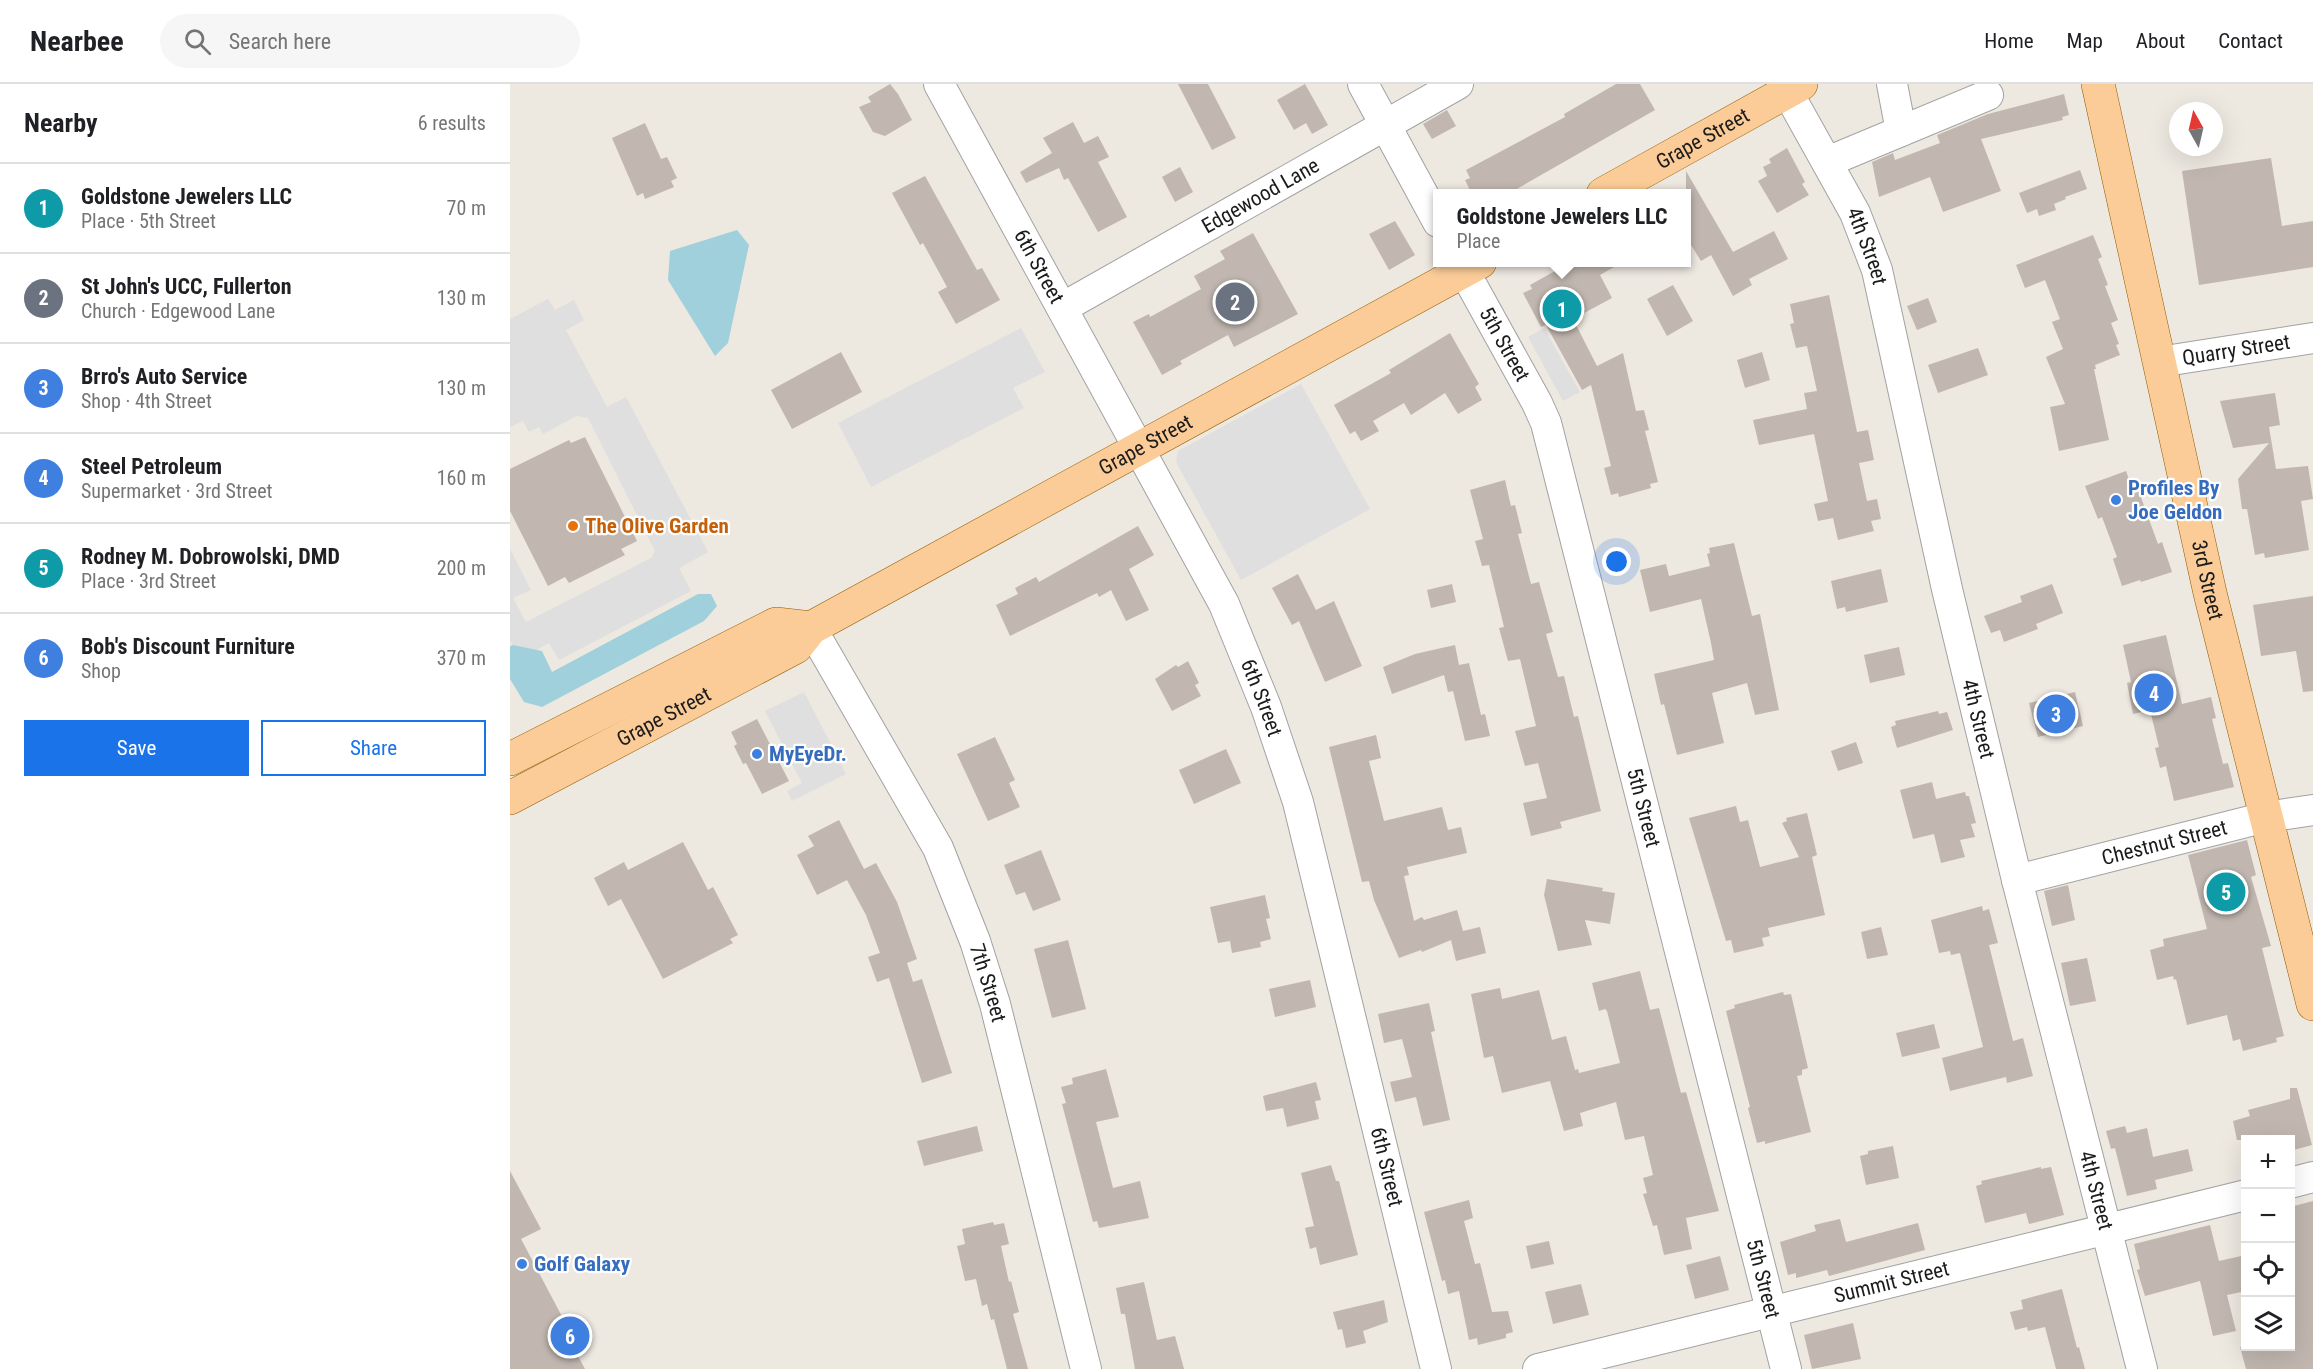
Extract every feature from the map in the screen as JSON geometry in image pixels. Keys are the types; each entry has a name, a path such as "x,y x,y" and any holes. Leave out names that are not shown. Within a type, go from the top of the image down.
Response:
{"main road":[{"name":"3rd Street","path":"2098,84 2210,593 2313,1004"},
{"name":"Grape Street","path":"1612,189 1790,86"},
{"name":"Grape Street","path":"510,798 796,647 811,628 1140,449 1464,267"},
{"name":"Grape Street","path":"510,759 776,624 811,628"}],"street":[{"name":"6th Street","path":"939,84 1224,604 1266,706 1298,802 1436,1369"},
{"path":"1363,84 1433,214"},
{"name":"Edgewood Lane","path":"1062,308 1458,84"},
{"path":"1892,84 1901,131"},
{"name":"4th Street","path":"1790,86 1855,213 1877,270 1947,589 2017,880 2142,1369"},
{"path":"1827,162 1988,95"},
{"name":"5th Street","path":"1469,267 1546,423 1786,1369"},
{"name":"Quarry Street","path":"2159,362 2313,338"},
{"name":"7th Street","path":"811,628 938,848 975,941 995,1004 1086,1369"},
{"name":"Chestnut Street","path":"2017,880 2266,817 2313,810"},
{"path":"2295,1182 2313,1177"},
{"name":"Summit Street","path":"1538,1369 2241,1196"}],"shaded area":[{"path":"548,299 555,310 574,300 584,320 566,330 607,407 626,397 708,552 679,568 691,591 559,660 549,643 520,659 510,640 510,549 531,590 513,598 526,622 651,558 655,551 588,418 577,416 543,434 539,427 529,432 523,421 510,427 510,319"},
{"path":"1021,328 1045,372 1013,388 1024,408 871,487 838,423"},
{"path":"1544,328 1580,392 1563,401 1528,337"},
{"path":"1301,384 1370,509 1241,580 1176,462 1178,451"},
{"path":"804,692 846,774 792,801 787,791 802,783 765,711"}],"water":[{"path":"737,230 749,245 728,343 715,356 668,280 670,251"},
{"path":"698,594 711,594 717,606 704,621 542,707 524,702 510,679 510,646 542,651 552,672"}],"building":[{"path":"890,84 912,120 885,136 873,132 859,107 871,102 868,97"},
{"path":"1178,84 1208,84 1236,138 1212,150"},
{"path":"1305,84 1328,125 1312,134 1306,123 1294,130 1277,100"},
{"path":"1616,84 1640,84 1655,110 1517,189 1470,189 1465,180 1470,178 1466,170 1565,117 1564,114"},
{"path":"2064,94 2069,115 2062,117 2063,120 1981,139 2001,191 1943,212 1930,177 1879,197 1872,162 1893,153 1895,160 1940,143 1937,135 1988,114"},
{"path":"1447,110 1456,126 1432,139 1423,124"},
{"path":"1073,122 1084,143 1098,136 1109,157 1098,162 1127,217 1098,232 1068,178 1064,180 1059,168 1026,183 1020,172 1052,153 1043,138"},
{"path":"645,123 661,159 667,157 677,178 671,181 674,187 645,199 643,193 637,196 612,138"},
{"path":"1787,148 1805,182 1802,184 1809,195 1777,213 1758,181 1767,176 1763,167 1771,163 1769,159"},
{"path":"2271,158 2282,226 2313,221 2313,267 2199,285 2182,171"},
{"path":"1180,167 1193,192 1175,202 1162,177"},
{"path":"2080,170 2087,189 2065,197 2066,199 2054,204 2056,210 2039,216 2037,209 2027,213 2019,193"},
{"path":"1686,171 1733,252 1774,231 1788,259 1749,279 1752,285 1733,296 1711,255 1701,261 1691,245 1691,189 1686,189"},
{"path":"925,176 977,270 982,268 1000,300 956,324 938,292 947,287 923,243 920,245 892,193"},
{"path":"1395,221 1415,255 1389,270 1369,234"},
{"path":"1253,233 1298,314 1234,347 1228,335 1180,361 1182,364 1162,375 1133,322 1149,314 1150,317 1201,289 1194,276 1225,259 1220,251"},
{"path":"2093,235 2102,257 2098,259 2108,285 2105,286 2118,320 2111,323 2119,344 2116,345 2120,355 2095,365 2096,369 2094,369 2109,440 2059,451 2050,407 2065,404 2046,357 2063,349 2052,322 2060,319 2045,280 2025,288 2016,265"},
{"path":"1562,267 1614,267 1600,275 1612,298 1573,319 1597,366 1623,353 1636,411 1644,410 1649,430 1645,431 1658,482 1650,484 1651,488 1619,497 1618,493 1611,495 1604,468 1611,466 1591,385 1582,390 1546,325 1541,327 1523,293 1532,289 1530,285"},
{"path":"1673,285 1693,321 1667,336 1647,299"},
{"path":"1829,295 1857,432 1868,430 1874,460 1859,463 1867,501 1877,499 1881,519 1871,521 1874,531 1838,540 1833,518 1818,521 1814,504 1828,501 1814,434 1759,445 1753,420 1807,409 1804,393 1817,391 1807,346 1796,348 1790,324 1794,323 1790,304"},
{"path":"1928,298 1937,322 1917,330 1907,306"},
{"path":"1450,333 1479,384 1475,387 1482,400 1458,414 1445,393 1411,415 1404,403 1373,421 1379,431 1361,441 1355,431 1350,434 1334,405 1391,373 1389,370"},
{"path":"1978,348 1988,375 1938,393 1928,365"},
{"path":"841,352 862,392 792,429 771,390"},
{"path":"1762,352 1770,380 1745,388 1737,360"},
{"path":"2275,393 2280,425 2269,427 2276,469 2308,466 2313,499 2301,501 2309,550 2265,558 2264,553 2255,555 2247,509 2242,509 2238,479 2269,443 2233,448 2220,401"},
{"name":"The Olive Garden","path":"585,437 637,541 621,549 625,555 569,583 565,577 548,586 510,511 510,469 569,440 571,443"},
{"path":"2126,471 2134,493 2139,492 2158,544 2162,542 2172,572 2122,586 2113,559 2117,557 2102,517 2098,519 2085,486"},
{"path":"1505,480 1511,506 1515,505 1522,533 1518,534 1531,584 1539,582 1553,632 1546,634 1558,677 1564,676 1574,717 1578,716 1601,811 1560,822 1562,828 1531,836 1523,803 1547,798 1538,763 1525,766 1515,731 1536,726 1520,659 1508,661 1499,628 1504,627 1489,565 1482,566 1475,541 1483,539 1470,490"},
{"path":"1138,526 1154,555 1129,569 1149,610 1126,621 1111,590 1099,597 1097,593 1010,636 996,605 1018,594 1015,588 1036,577 1039,582"},
{"path":"1734,543 1752,616 1760,614 1779,710 1755,715 1747,683 1712,693 1724,743 1677,755 1654,674 1714,660 1711,643 1701,599 1650,612 1640,570 1666,564 1669,576 1710,566 1707,554 1710,553 1709,548"},
{"path":"1881,569 1888,602 1846,612 1845,607 1837,609 1831,581"},
{"path":"1298,574 1316,610 1334,601 1362,666 1325,682 1299,621 1292,625 1272,588"},
{"path":"1452,584 1456,602 1431,608 1427,590"},
{"path":"2052,584 2063,613 2036,624 2038,629 2004,642 2000,630 1991,633 1984,616 2022,602 2020,596"},
{"path":"2313,596 2313,691 2303,692 2296,651 2261,656 2253,605"},
{"path":"2166,635 2182,704 2211,697 2216,718 2212,719 2223,764 2228,763 2234,787 2174,801 2166,766 2160,768 2155,748 2159,747 2150,710 2133,714 2127,683 2131,682 2123,645"},
{"path":"1455,645 1459,665 1469,663 1481,715 1485,714 1490,736 1465,741 1453,691 1448,692 1444,675 1392,694 1383,667 1415,654"},
{"path":"1899,647 1905,675 1870,683 1864,655"},
{"path":"1188,661 1199,683 1195,685 1201,696 1172,711 1155,679 1176,665 1178,667"},
{"path":"2075,692 2083,726 2038,737 2029,703"},
{"path":"1938,711 1939,714 1947,712 1953,730 1897,748 1891,727 1896,725 1895,721"},
{"name":"MyEyeDr.","path":"757,719 789,781 762,794 734,746 737,744 731,732"},
{"path":"1376,735 1381,758 1369,761 1384,821 1442,807 1448,830 1461,827 1467,853 1407,867 1409,875 1404,876 1414,921 1422,917 1424,920 1457,910 1463,931 1480,927 1486,953 1456,961 1451,940 1422,952 1421,950 1399,958 1374,900 1369,881 1362,882 1329,747"},
{"path":"995,737 1015,780 1009,783 1020,807 988,821 957,754"},
{"path":"1856,742 1863,763 1838,771 1831,751"},
{"path":"1226,749 1241,783 1194,804 1179,770"},
{"path":"1932,782 1936,799 1965,792 1966,796 1969,796 1976,823 1971,824 1975,837 1960,840 1965,857 1941,863 1934,834 1913,839 1900,790"},
{"path":"1736,806 1740,822 1748,820 1760,867 1799,857 1782,823 1787,821 1786,818 1807,813 1817,855 1812,857 1825,915 1768,928 1770,936 1762,938 1764,946 1734,953 1731,940 1726,941 1689,818"},
{"path":"839,820 864,869 876,863 897,902 917,959 907,963 913,982 922,979 952,1073 922,1083 889,978 877,982 868,957 880,953 866,915 847,880 817,895 797,855 814,846 808,836"},
{"path":"2247,840 2256,875 2251,877 2271,946 2262,948 2284,1036 2276,1038 2277,1042 2243,1051 2240,1039 2233,1041 2227,1015 2187,1025 2176,979 2174,980 2173,976 2157,980 2150,950 2164,946 2163,939 2207,929 2188,855"},
{"path":"683,842 708,890 713,887 738,935 730,939 733,943 663,979 621,899 608,906 594,878 624,862 628,870"},
{"path":"1041,850 1061,900 1033,911 1025,892 1016,895 1004,865"},
{"path":"1547,879 1603,888 1602,891 1615,893 1610,924 1585,920 1592,945 1558,951 1544,895"},
{"path":"2068,885 2075,920 2052,926 2044,891"},
{"path":"1265,895 1270,918 1266,919 1271,939 1260,942 1261,947 1232,953 1230,941 1218,943 1210,907"},
{"path":"1982,906 1983,911 1989,909 1998,943 1989,945 2013,1041 2023,1038 2033,1076 2007,1083 2006,1077 1950,1091 1942,1058 1983,1047 1960,953 1951,955 1950,951 1939,953 1931,920"},
{"path":"1881,927 1888,955 1867,959 1861,932"},
{"path":"1068,940 1086,1009 1052,1018 1034,949"},
{"path":"2087,958 2096,1001 2070,1006 2061,963"},
{"path":"1640,971 1650,1010 1659,1008 1681,1093 1686,1092 1719,1211 1686,1218 1692,1249 1664,1255 1657,1225 1653,1226 1643,1194 1647,1193 1643,1178 1653,1175 1644,1136 1625,1140 1616,1102 1580,1113 1583,1126 1564,1131 1550,1081 1502,1093 1493,1056 1484,1058 1471,994 1500,988 1502,999 1539,990 1552,1040 1566,1036 1575,1070 1578,1069 1579,1073 1620,1063 1607,1011 1605,1009 1599,1011 1592,983"},
{"path":"1310,980 1316,1007 1275,1017 1269,989"},
{"path":"1783,992 1784,995 1791,994 1808,1068 1802,1070 1802,1075 1797,1076 1811,1132 1765,1144 1765,1141 1757,1143 1726,1011 1735,1008 1734,1005"},
{"path":"1429,1003 1435,1031 1431,1032 1450,1120 1423,1126 1416,1097 1395,1102 1390,1082 1412,1077 1402,1039 1384,1043 1378,1014"},
{"path":"1934,1024 1940,1048 1902,1057 1896,1033"},
{"path":"1106,1069 1119,1117 1096,1122 1113,1188 1140,1181 1149,1218 1099,1228 1097,1221 1093,1222 1062,1104 1066,1103 1061,1087 1073,1084 1072,1078"},
{"path":"1316,1082 1321,1100 1315,1101 1319,1119 1287,1127 1283,1108 1266,1111 1263,1096"},
{"path":"2290,1088 2297,1088 2312,1145 2295,1150 2295,1135 2241,1135 2241,1140 2237,1140 2233,1121 2250,1116 2248,1110 2290,1099"},
{"path":"977,1126 983,1151 924,1166 917,1141"},
{"path":"2125,1126 2127,1133 2147,1128 2153,1157 2188,1149 2193,1171 2155,1180 2157,1189 2127,1196 2115,1148 2111,1149 2106,1131"},
{"path":"1893,1146 1899,1178 1866,1185 1860,1156 1868,1154 1868,1151"},
{"path":"1331,1165 1336,1181 1339,1181 1358,1255 1320,1265 1316,1247 1310,1249 1305,1228 1314,1226 1301,1173"},
{"path":"2041,1167 2041,1169 2051,1167 2064,1215 2029,1224 2026,1213 1985,1223 1976,1186 1982,1184 1981,1181"},
{"path":"510,1171 541,1229 521,1239 575,1341 571,1343 585,1369 510,1369"},
{"path":"1469,1200 1473,1218 1464,1221 1475,1264 1480,1263 1492,1312 1508,1311 1513,1332 1506,1334 1506,1338 1478,1345 1477,1338 1469,1340 1459,1291 1448,1294 1445,1280 1442,1281 1424,1212"},
{"path":"2313,1201 2313,1369 2246,1369 2241,1351 2295,1351 2295,1206"},
{"path":"1840,1219 1846,1242 1918,1223 1925,1250 1829,1276 1827,1270 1796,1278 1796,1273 1788,1275 1780,1242 1816,1231 1814,1225"},
{"path":"993,1222 994,1225 1004,1223 1009,1244 1001,1246 1019,1312 1013,1314 1028,1369 1007,1369 994,1319 991,1320 987,1304 982,1306 976,1279 965,1281 957,1246 965,1244 962,1229"},
{"path":"2210,1225 2219,1261 2241,1256 2241,1292 2227,1295 2236,1331 2213,1336 2200,1281 2145,1296 2137,1270 2140,1269 2134,1244"},
{"path":"1549,1241 1554,1264 1531,1269 1526,1246"},
{"path":"1720,1256 1729,1290 1695,1299 1686,1265"},
{"path":"1144,1282 1157,1340 1175,1336 1184,1369 1135,1369 1125,1314 1121,1314 1116,1288"},
{"path":"1581,1284 1589,1315 1553,1324 1545,1292"},
{"path":"2062,1289 2077,1348 2079,1347 2085,1369 2056,1369 2045,1327 2028,1331 2027,1327 2015,1330 2010,1312 2023,1309 2021,1300"},
{"path":"1384,1300 1388,1322 1363,1331 1366,1343 1346,1348 1342,1329 1338,1330 1333,1312"},
{"path":"1853,1323 1861,1359 1812,1369 1804,1335"}],"place":[{"name":"St John's UCC, Fullerton","path":"1235,302"},
{"name":"Goldstone Jewelers LLC","path":"1562,309"},
{"name":"Profiles By Joe Geldon","path":"2116,500"},
{"name":"The Olive Garden","path":"573,526"},
{"name":"Steel Petroleum","path":"2154,693"},
{"name":"Brro's Auto Service","path":"2056,714"},
{"name":"MyEyeDr.","path":"757,754"},
{"name":"Rodney M. Dobrowolski, DMD","path":"2226,892"},
{"name":"Golf Galaxy","path":"522,1264"},
{"name":"Bob's Discount Furniture","path":"570,1336"}]}
